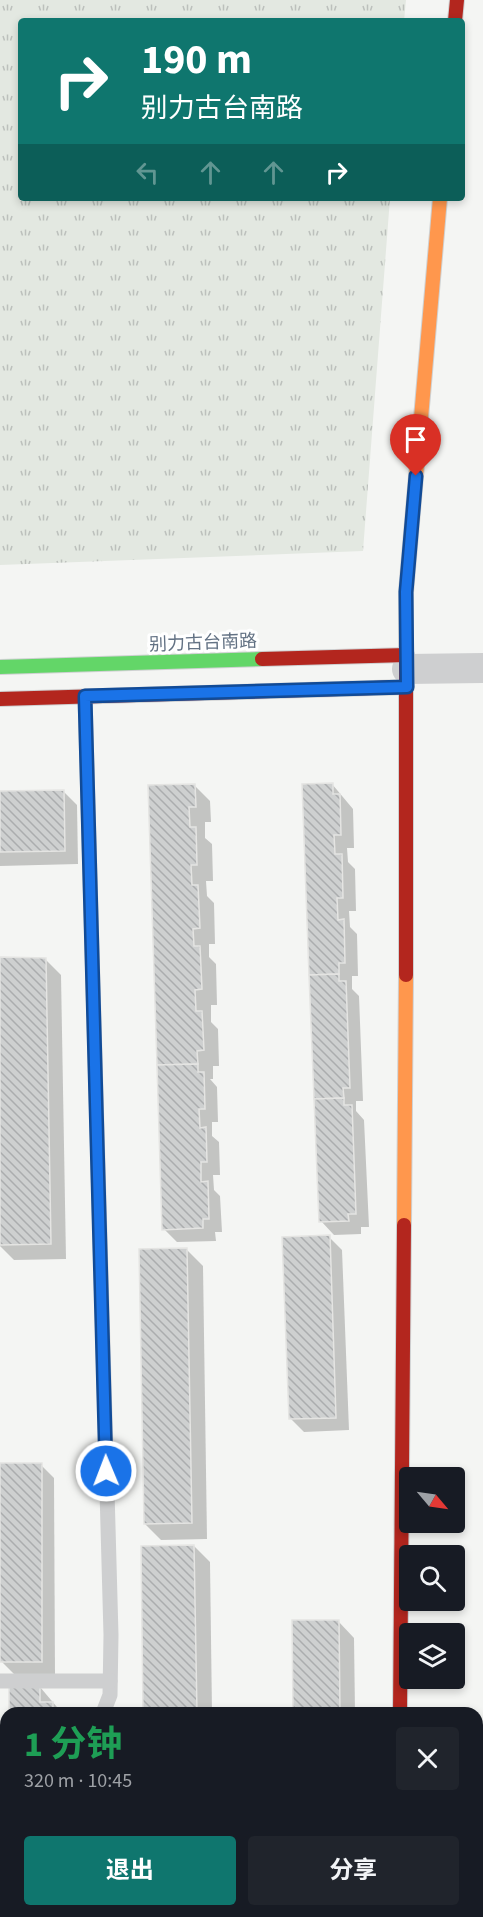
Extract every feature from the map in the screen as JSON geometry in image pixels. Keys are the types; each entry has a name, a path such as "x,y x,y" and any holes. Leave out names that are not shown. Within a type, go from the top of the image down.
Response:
{"street":[{"path":"455,18 457,0"},
{"path":"400,1707 406,592 440,201"},
{"name":"别力古台南路","path":"0,667 407,670"},
{"path":"0,699 85,696 438,668 483,668"}],"lane":[{"path":"85,696 111,1611 110,1695 105,1707"},
{"path":"0,1682 110,1681"}],"green space":[{"path":"0,0 406,0 404,18 18,18 18,201 390,201 363,551 0,565"}],"building":[{"path":"333,783 333,794 340,794 341,835 334,835 335,854 342,854 343,898 337,898 338,920 344,919 345,963 339,963 339,974 309,975 302,784"},
{"path":"195,784 196,807 189,807 190,827 196,827 197,865 191,865 192,885 198,885 200,928 193,929 194,946 200,946 202,989 195,990 196,1011 202,1011 204,1050 197,1051 198,1064 157,1065 148,785"},
{"path":"64,790 65,851 0,852 0,791"},
{"path":"0,957 46,958 51,1244 0,1245"},
{"path":"339,974 339,981 346,981 350,1088 343,1088 344,1098 314,1099 309,975"},
{"path":"198,1064 198,1072 204,1072 205,1109 199,1109 200,1128 206,1127 207,1162 201,1162 201,1182 208,1181 209,1219 203,1219 203,1228 162,1230 157,1065"},
{"path":"344,1098 344,1105 352,1105 356,1214 348,1214 349,1221 319,1222 314,1099"},
{"path":"330,1235 336,1418 289,1419 282,1237"},
{"path":"187,1248 192,1523 144,1524 139,1249"},
{"path":"0,1463 42,1463 42,1662 0,1662"},
{"path":"194,1545 197,1707 143,1707 141,1546"},
{"path":"292,1620 339,1620 340,1707 293,1707"},
{"path":"40,1685 40,1702 53,1702 53,1707 9,1707 9,1686"}],"traffic: fast":[{"path":"0,667 262,659"}],"traffic: slow":[{"path":"406,625 406,592 440,201"},
{"path":"404,1225 406,975"}],"traffic: jam":[{"path":"455,18 457,0"},
{"path":"406,625 406,975"},
{"path":"262,659 407,655"},
{"path":"0,699 407,687"},
{"path":"400,1707 404,1225"}],"route":[{"path":"106,1471 85,696 407,687 406,592 416,476"}]}
